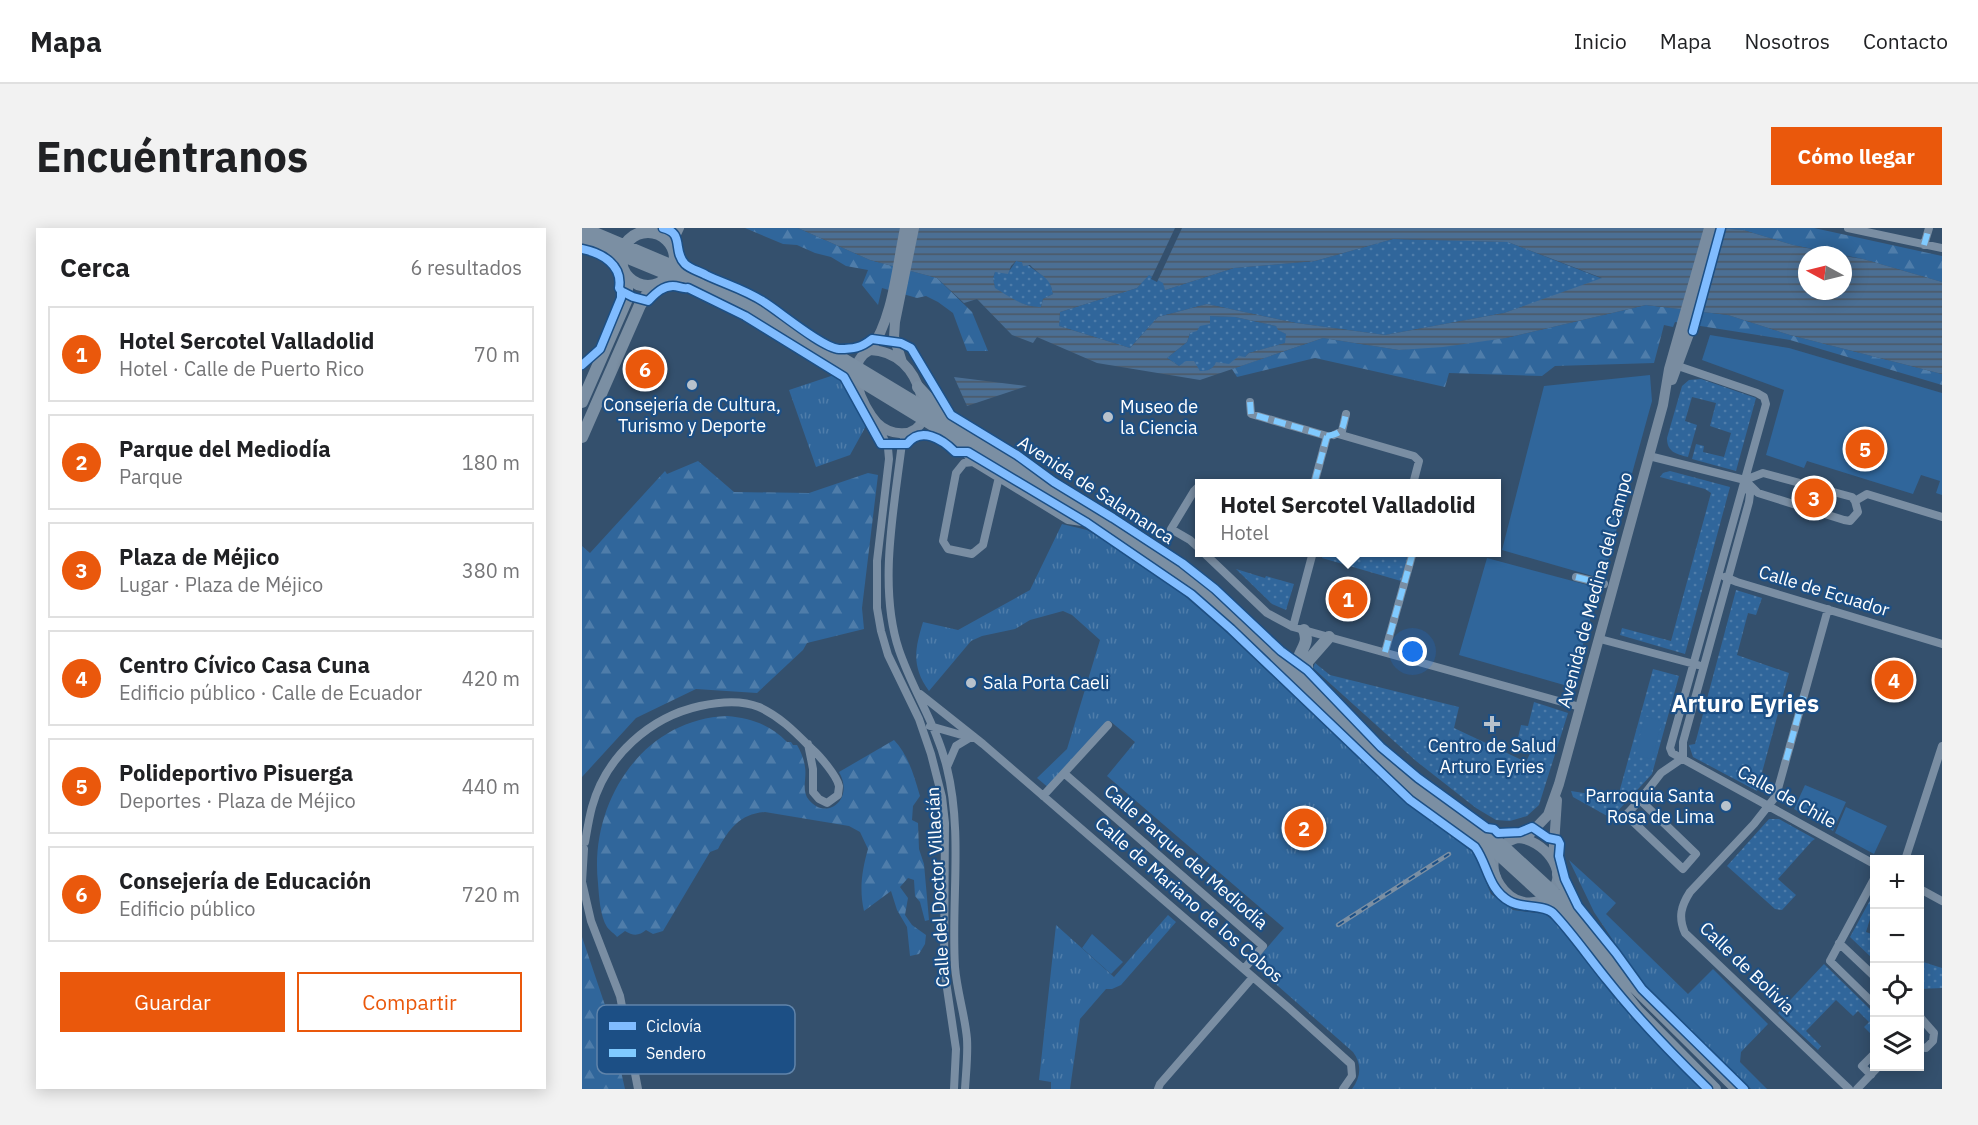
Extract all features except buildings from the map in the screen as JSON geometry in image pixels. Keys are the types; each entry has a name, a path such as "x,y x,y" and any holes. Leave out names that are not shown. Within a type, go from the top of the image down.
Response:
{"highway":[{"path":"582,402 627,299 623,250 635,236 649,232 662,237 671,247 674,259 672,270 665,280 653,286 640,305 582,437"},
{"path":"584,236 588,246 606,254 640,285 653,286"},
{"name":"Avenida de Salamanca","path":"584,236 672,270 856,372 1161,566 1237,629 1398,781 1469,833 1499,849"},
{"path":"918,387 955,433"},
{"name":"Avenida de Salamanca","path":"955,433 1162,556 1222,602 1369,742 1499,849 1581,921 1630,983 1737,1089"},
{"path":"1298,628 1306,636 1306,646 1299,657 1298,687"},
{"path":"1316,690 1307,670 1307,662 1329,637"},
{"path":"1284,659 1299,657"},
{"path":"1469,833 1488,860 1495,878"},
{"path":"1558,874 1581,921"},
{"name":"Avenida de Salamanca","path":"1549,894 1571,926 1637,1010 1714,1089"}],"main road":[{"path":"905,228 892,313 894,337 902,362 918,387 923,413 916,428 907,434 898,433 878,424 864,402 856,372 861,356 870,350 892,313 914,228"},
{"path":"1685,329 1709,228"},
{"path":"1685,329 1718,228"},
{"name":"Avenida de Medina del Campo","path":"1526,838 1548,815 1559,784 1663,405 1678,366 1685,329"},
{"name":"Avenida de Medina del Campo","path":"1663,405 1669,369 1685,329"},
{"path":"870,350 883,350 902,362"},
{"name":"Avenida de Medina del Campo","path":"1553,860 1559,784"},
{"path":"1526,838 1546,850 1558,874 1549,894 1538,901 1527,902 1516,899 1505,893 1495,878 1494,868 1499,849 1511,840 1526,838"}],"street":[{"path":"671,247 680,228"},
{"path":"1848,228 1942,248"},
{"path":"1924,245 1929,228"},
{"path":"1661,773 1670,748 1765,407 1764,397 1678,366"},
{"path":"1250,402 1251,414 1328,436 1338,434 1414,456 1419,461 1414,479"},
{"path":"1338,434 1342,431 1346,414"},
{"name":"Calle del Doctor Villacián","path":"878,424 888,448 889,459 878,561 877,608 888,655 919,719 939,779 945,823 944,968 956,1049 954,1089"},
{"name":"Avenida de Salamanca","path":"955,433 973,462 1068,520 1092,522"},
{"name":"Calle del Doctor Villacián","path":"907,434 902,443 888,576 890,610 900,653 920,694 947,768 955,821 955,966 968,1054 965,1089"},
{"path":"1315,479 1328,436"},
{"path":"1649,456 1744,480 1758,494 1845,520 1854,519 1858,512 1852,497 1763,473 1744,480"},
{"path":"1751,458 1763,473"},
{"path":"973,462 964,463 956,473 943,541 948,549 972,554 983,545 999,477"},
{"path":"1640,800 1696,854 1683,869 1626,815 1661,773 1683,758 1683,742 1750,496 1744,480"},
{"path":"1195,490 1170,529 1195,544"},
{"path":"1855,501 1867,494 1942,517"},
{"path":"1725,546 1737,548"},
{"path":"1725,546 1726,556 1722,570 1728,579"},
{"path":"1208,557 1267,613 1298,628 1580,707"},
{"path":"1298,628 1312,557"},
{"path":"1384,652 1412,557"},
{"path":"1576,577 1604,584"},
{"name":"Calle de Ecuador","path":"1728,579 1942,644"},
{"path":"1769,806 1776,796 1828,609"},
{"path":"1600,639 1704,667"},
{"name":"Calle de Mariano de los Cobos","path":"920,694 957,726 983,744"},
{"path":"622,1005 591,921 582,882 583,845 592,805 608,771 626,747 647,729 667,717 714,703 757,706 779,718 795,731 808,744 819,756 839,785 838,795 827,803 813,792 813,769 808,744"},
{"name":"Calle de Mariano de los Cobos","path":"931,724 941,718 983,744 1244,969 1351,1064 1352,1076 1343,1089"},
{"name":"Calle de Mariano de los Cobos","path":"919,719 931,724 957,726"},
{"path":"924,734 931,724"},
{"path":"1044,796 1108,724"},
{"path":"947,768 956,746 957,726"},
{"path":"956,746 971,737"},
{"path":"1907,855 1941,756 1942,746"},
{"name":"Calle de Chile","path":"1670,748 1672,753 1870,861"},
{"name":"Calle Parque del Mediodía","path":"1065,774 1263,946 1244,969"},
{"path":"582,815 592,805"},
{"name":"Calle de Bolivia","path":"1769,806 1690,892 1683,903 1680,915 1682,925 1685,933 1850,1089"},
{"path":"1870,888 1830,961 1870,999"},
{"path":"1924,891 1942,901"},
{"path":"1839,943 1870,971"},
{"path":"1158,1089 1253,977"},
{"path":"1924,1022 1934,1033 1933,1041 1924,1048"},
{"path":"1870,1059 1862,1066 1871,1075"},
{"path":"1857,1089 1875,1071"},
{"path":"635,1074 638,1089"}],"green space":[{"path":"745,228 798,228 870,260 937,278 972,312 988,351 967,351 953,313 938,302 926,296 917,298 882,288 878,305 862,285 868,270 846,266 831,257 797,245 783,244"},
{"path":"1715,228 1814,228 1942,256 1942,282 1852,257 1852,246 1798,246 1743,230"},
{"path":"1393,239 1508,242 1603,279 1504,313 1385,335 1296,323 1207,304 1158,317 1130,348 1059,326 1060,312 1137,288 1149,274 1164,283 1165,290 1234,268 1315,261"},
{"path":"1016,261 1025,263 1049,281 1053,294 1043,299 1041,307 1023,304 995,289 993,278 995,272 1010,270"},
{"path":"1646,305 1728,315 1790,335 1942,374 1942,385 1790,340 1675,322 1673,327 1664,325 1654,363 1555,366 1542,376 1449,373 1445,387 1315,358 1237,377 1232,369 1323,338 1399,350 1506,338"},
{"path":"1209,316 1235,317 1276,326 1286,334 1286,343 1249,353 1229,365 1221,363 1207,371 1200,371 1195,365 1179,366 1167,358 1187,342 1190,333"},
{"path":"1710,335 1789,348 1942,393 1942,495 1936,493 1940,481 1921,475 1913,494 1807,461 1804,468 1766,455 1784,390 1702,360"},
{"path":"834,375 848,392 866,426 850,455 816,467 789,390"},
{"path":"1650,375 1652,401 1603,579 1502,550 1544,386"},
{"path":"1701,379 1756,398 1736,471 1692,459 1696,444 1704,446 1703,452 1724,457 1731,433 1710,426 1716,403 1692,397 1685,421 1697,425 1688,457 1670,449 1667,443 1682,386 1689,380"},
{"path":"698,461 734,492 809,493 868,473 878,475 862,608 864,629 807,643 803,650 757,693 696,689 636,718 582,777 582,546 590,553 665,471 667,474"},
{"path":"1670,471 1730,487 1685,654 1620,635 1622,628 1671,641 1711,493 1705,489 1660,477 1663,473"},
{"path":"1062,524 1087,530 1163,577 1224,630 1407,803 1474,853 1491,894 1513,910 1545,914 1555,922 1614,997 1703,1089 1352,1089 1359,1070 1358,1061 1353,1052 1253,964 1284,928 1107,776 1135,742 1110,721 1050,789 1037,778 1067,749 1100,640 1072,615 1063,611 1030,620 1015,629 982,636 971,641 929,691 923,682 916,657 923,622 958,630 1030,590"},
{"path":"1322,557 1408,557 1401,581"},
{"path":"1487,558 1599,588 1571,687 1459,655"},
{"path":"1236,569 1294,584 1286,610 1272,604"},
{"path":"1736,590 1762,598 1756,615 1748,613 1737,655 1789,673 1757,791 1693,757 1689,745 1695,744"},
{"path":"1315,663 1330,675 1459,707 1454,728 1526,762 1532,749 1517,742 1521,725 1528,726 1534,702 1568,713 1539,805 1527,816 1510,821 1496,820 1476,808 1416,761 1313,668"},
{"path":"1653,669 1679,676 1652,774 1615,814 1609,817 1573,797 1571,791 1609,797 1619,793"},
{"path":"727,716 760,723 787,742 797,745 805,764 807,796 816,806 823,808 830,808 841,799 843,782 839,772 894,740 899,746 910,766 920,796 913,806 912,820 918,823 919,849 924,864 929,920 925,921 920,902 915,896 914,880 908,878 900,887 908,898 905,915 912,925 926,935 925,944 919,954 910,956 907,927 897,910 891,891 864,911 862,880 868,849 860,832 849,826 765,812 742,819 726,835 718,849 710,852 663,931 653,934 646,930 636,935 625,931 617,937 607,927 599,900 597,853 602,824 612,796 627,771 646,749 670,732 697,721"},
{"path":"1645,716 1662,721 1652,759 1635,755"},
{"path":"1805,785 1846,802 1833,831 1794,809"},
{"path":"1846,807 1887,826 1874,854 1835,833"},
{"path":"1769,819 1779,819 1815,839 1778,879 1796,895 1782,910 1775,909 1727,866"},
{"path":"1569,860 1616,903 1606,914 1688,994 1713,969 1768,1024 1741,1052 1740,1062 1767,1089 1751,1089 1639,979 1594,912"},
{"path":"1870,900 1870,919 1866,932 1870,934 1870,956 1850,937"},
{"path":"1168,915 1176,922 1121,985 1106,989 1080,1019 1070,1089 1051,1089 1051,1082 1039,1080 1056,925 1114,977"},
{"path":"1092,934 1123,962 1111,974 1082,948"},
{"path":"582,937 605,1005 597,1005 597,1074 622,1074 625,1089 582,1089"},
{"path":"1924,962 1942,968 1942,988 1924,989"},
{"path":"1824,964 1870,1009 1870,1033 1864,1027 1869,1022 1858,1011 1853,1016 1836,1000 1806,1031 1821,1046 1818,1050 1778,1013"}],"shaded area":[{"path":"798,228 1715,228 1743,230 1798,246 1798,300 1852,300 1852,257 1942,282 1942,374 1790,335 1728,315 1646,305 1506,338 1443,347 1399,350 1323,338 1200,380 1097,363 1037,337 1033,343 1012,335 977,299 964,303 937,278 870,260","holes":["1393,239 1508,242 1602,278 1504,313 1385,335 1296,323 1207,304 1158,317 1130,348 1059,326 1060,312 1137,288 1149,275 1163,283 1165,290 1234,268 1315,261","1016,261 1022,262 1023,266 1030,265 1045,277 1052,288 1053,294 1043,299 1041,307 1023,304 995,288 993,278 995,272 1008,274","1210,316 1235,317 1276,326 1278,330 1286,334 1285,343 1249,353 1245,357 1239,356 1229,364 1216,362 1205,371 1200,371 1194,361 1186,361 1179,366 1167,358 1187,342 1190,333 1197,331 1200,326 1210,324"]},
{"path":"954,377 1027,386 967,406"}],"pier":[{"path":"1175,228 1182,228 1157,282 1151,279"}],"railway":[{"path":"1338,925 1449,854"}],"marked path":[{"path":"1924,245 1929,228"},
{"path":"1250,402 1251,414 1327,436 1315,479"},
{"path":"1327,436 1339,432 1346,414"},
{"path":"1385,652 1412,557"},
{"path":"1576,577 1604,584"},
{"path":"1786,760 1805,691"}],"cycle path":[{"path":"663,228 674,234 681,259 687,266 757,298 823,343 839,349 853,348 872,339 901,343 911,348 951,415 1017,455 1054,482 1182,563 1215,589 1281,651 1307,670 1381,747 1418,778 1487,828 1494,829 1498,833 1520,832 1532,827 1548,838 1558,840 1559,856 1565,879 1578,906 1642,989 1744,1089"},
{"path":"1693,331 1721,228"},
{"path":"582,249 610,261 618,273 621,291 621,298 600,349 582,365"},
{"path":"621,291 648,301 665,287 688,288 745,316 844,377 881,444 907,444 925,435 938,439 955,452 968,452 1087,523 1191,594 1231,629 1410,800 1475,847 1492,883 1502,896 1514,903 1544,908 1553,913 1632,1010 1708,1089"}],"place":[{"name":"Consejería de Educación","path":"645,369"},
{"name":"Consejería de Cultura, Turismo y Deporte","path":"692,385"},
{"name":"Museo de la Ciencia","path":"1108,417"},
{"name":"Polideportivo Pisuerga","path":"1865,449"},
{"name":"Plaza de Méjico","path":"1814,498"},
{"name":"Hotel Sercotel Valladolid","path":"1348,599"},
{"name":"Centro Cívico Casa Cuna","path":"1894,680"},
{"name":"Sala Porta Caeli","path":"971,683"},
{"name":"Centro de Salud Arturo Eyries","path":"1492,724"},
{"name":"Parroquia Santa Rosa de Lima","path":"1726,806"},
{"name":"Parque del Mediodía","path":"1304,828"}],"district":[{"name":"Arturo Eyries","path":"1745,704"}]}
